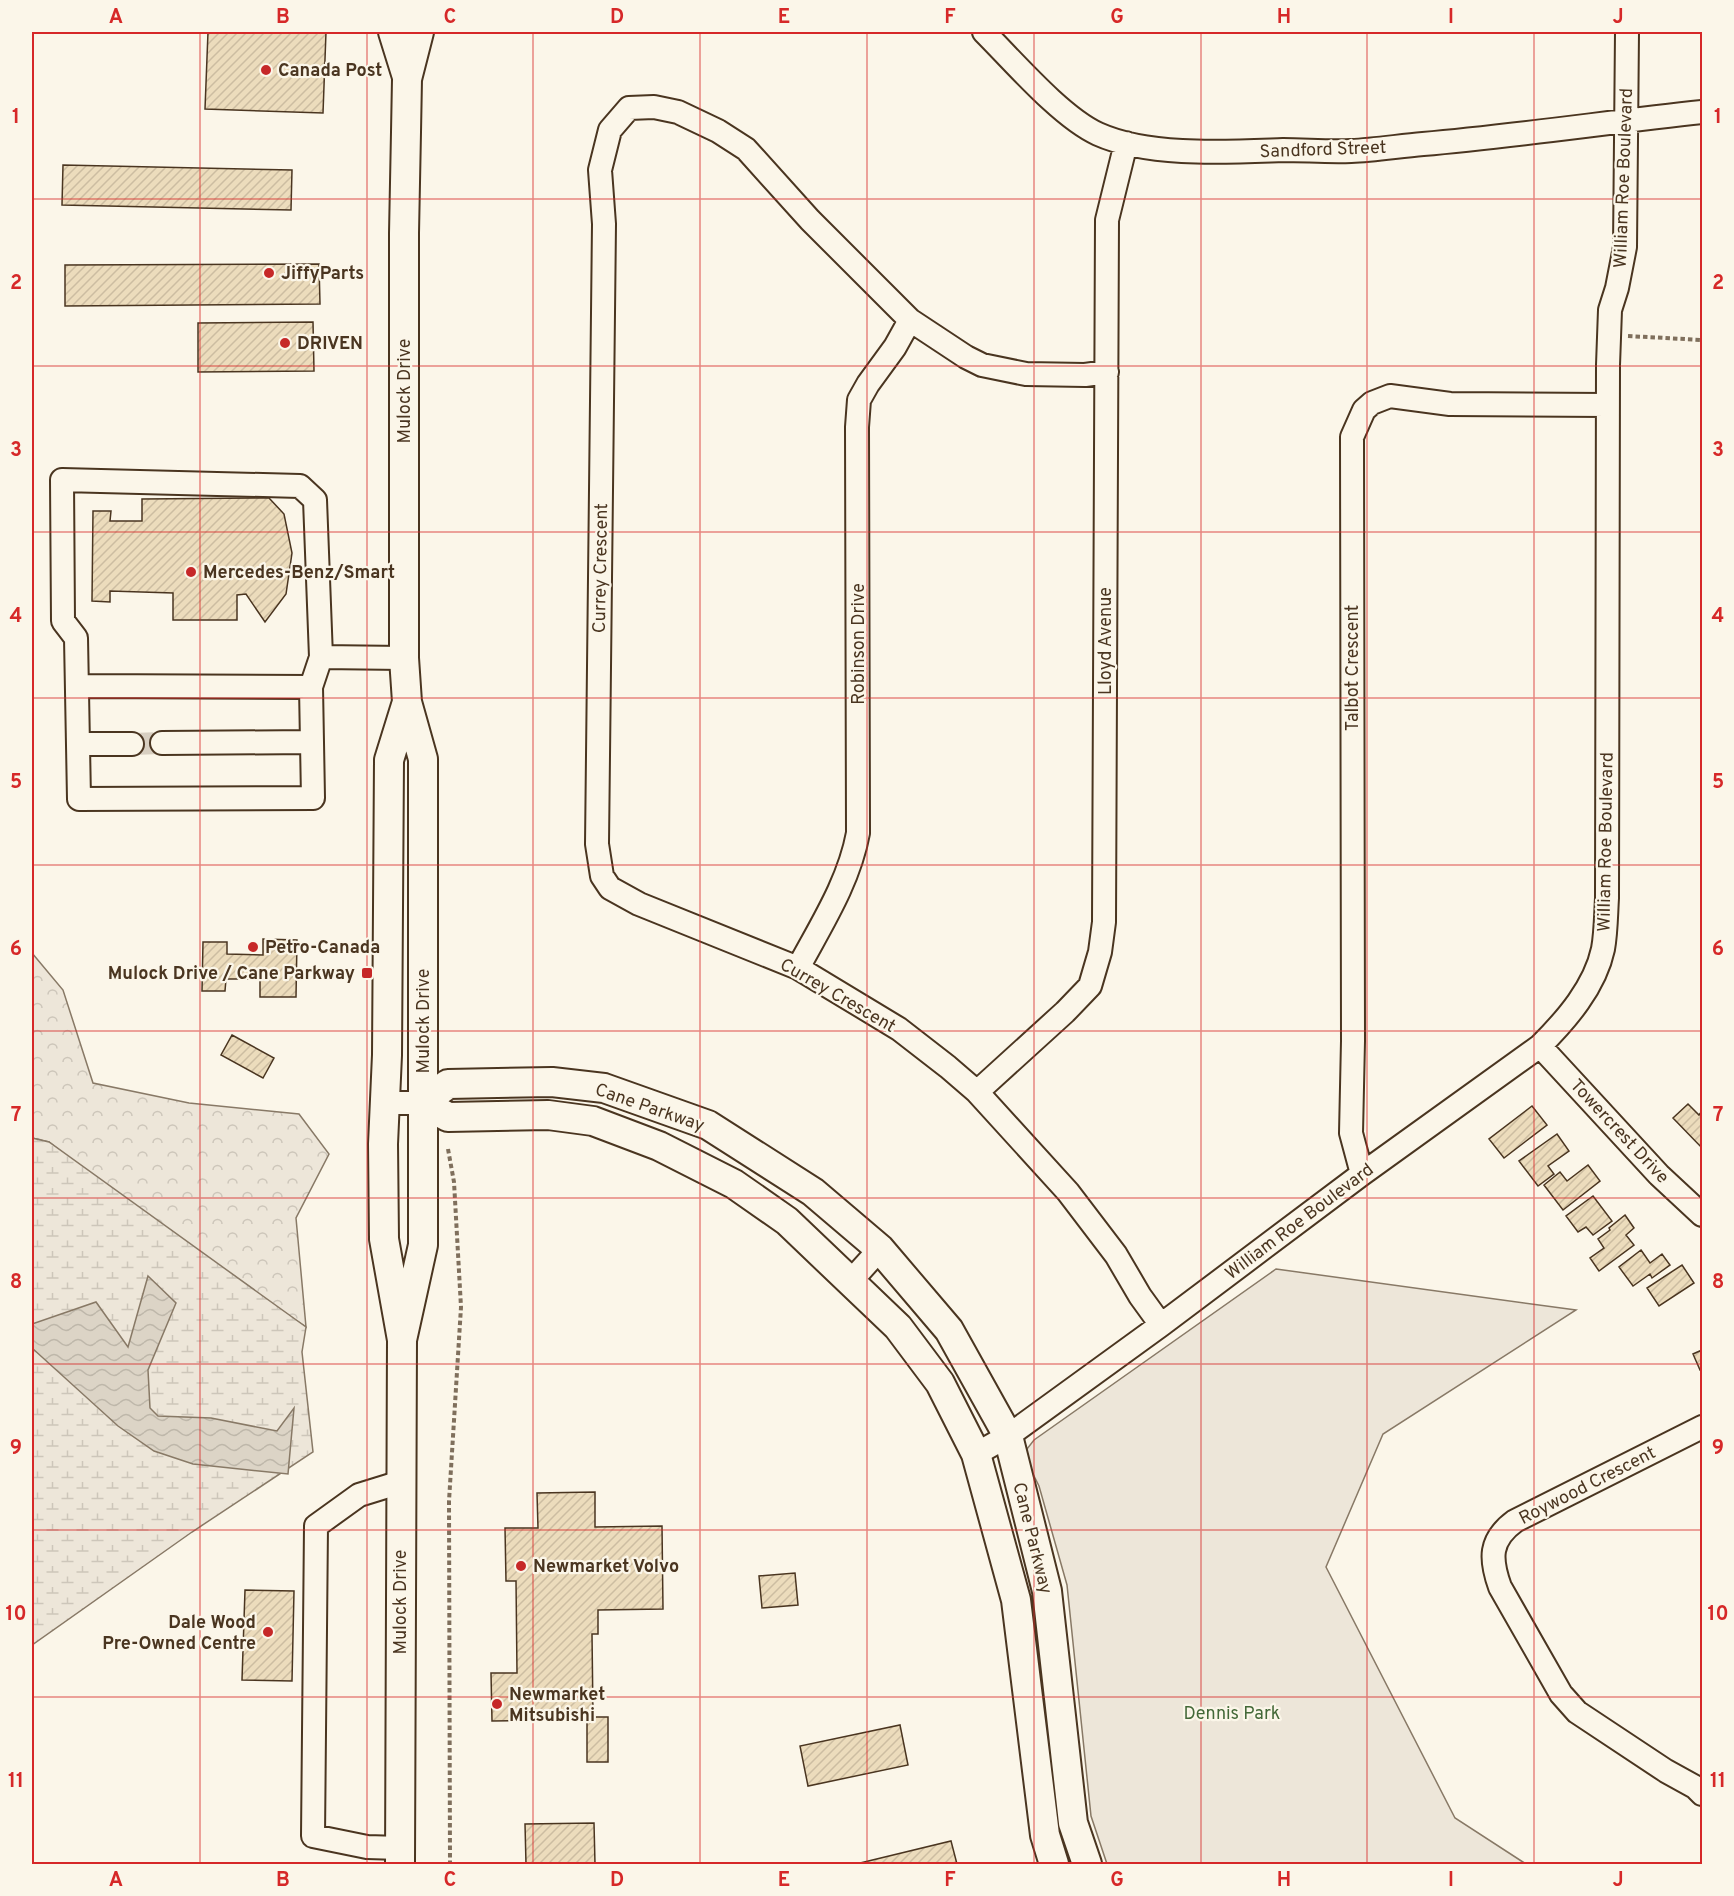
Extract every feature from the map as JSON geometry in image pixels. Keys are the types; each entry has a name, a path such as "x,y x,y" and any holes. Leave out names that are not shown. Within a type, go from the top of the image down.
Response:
{"main road":[{"name":"Mulock Drive","path":"393,32 407,80"},
{"name":"Mulock Drive","path":"402,1340 423,1245 423,759 407,702 404,658 404,233 407,80 419,32"},
{"name":"Mulock Drive","path":"400,1856 402,1340 384,1239 383,1144 386,1103 389,760 407,702"},
{"name":"Cane Parkway","path":"1054,1864 1045,1835 1016,1600 976,1454 940,1383 898,1327 787,1221 734,1184 659,1146 593,1121 548,1115 448,1117 423,1103 448,1084 552,1082 604,1088 708,1125 813,1192 880,1249 949,1330 1008,1436 1047,1591 1073,1823 1087,1864"}],"street":[{"name":"Sandford Street","path":"984,32 1053,101 1077,121 1098,134 1126,143 1198,151 1316,149 1349,151 1506,137 1702,112"},
{"name":"William Roe Boulevard","path":"976,1454 1008,1436 1362,1174 1540,1046 1563,1023 1587,987 1603,949 1608,898 1607,405 1610,310 1617,288 1624,247 1627,32"},
{"name":"Currey Crescent","path":"1107,372 1085,375 1026,374 982,365 910,320 810,219 746,149 718,131 678,112 642,106 630,108 610,130 600,170 604,224 597,844 602,876 610,888 639,904 798,968 899,1029 977,1092 1068,1192 1116,1255 1140,1296 1161,1325"},
{"name":"Lloyd Avenue","path":"977,1092 1065,1012 1089,986 1101,952 1104,922 1107,220 1126,143"},
{"name":"Robinson Drive","path":"798,968 847,873 858,833 857,427 859,400 896,347 910,320"},
{"name":"Talbot Crescent","path":"1362,1174 1351,1133 1353,1041 1352,437 1364,410 1372,403 1390,396 1450,404 1607,405"},
{"path":"62,480 300,486 315,500 321,657 311,687 313,798 79,799 76,638 63,621 62,480"},
{"path":"321,657 404,658"},
{"path":"77,686 311,687"},
{"path":"162,743 312,742"},
{"path":"78,744 132,744"},
{"name":"Towercrest Drive","path":"1540,1046 1659,1175 1701,1209"},
{"name":"Cane Parkway","path":"386,1103 423,1103"},
{"path":"850,1282 880,1249"},
{"name":"Roywood Crescent","path":"1702,1427 1515,1521 1504,1530 1493,1551 1493,1570 1500,1587 1561,1694 1577,1712 1666,1771 1695,1787 1702,1794"},
{"path":"400,1856 313,1836 316,1526 359,1495 401,1482"}],"path":[{"path":"1609,335 1702,340"},
{"path":"448,1145 454,1182 461,1307 448,1501 450,1864"}],"green space":[{"path":"32,953 63,990 93,1083 189,1103 299,1114 329,1154 296,1218 306,1327 175,1241 49,1142 32,1138"},
{"path":"32,1138 49,1142 306,1327 302,1352 313,1452 192,1532 32,1645"},
{"name":"Dennis Park","path":"1276,1269 1576,1310 1383,1434 1326,1567 1455,1818 1526,1864 1107,1864 1091,1816 1067,1585 1039,1486 1023,1454 1034,1440"}],"water":[{"path":"148,1276 176,1303 148,1370 150,1408 158,1416 211,1418 277,1431 294,1408 288,1474 193,1464 154,1451 118,1426 32,1348 32,1324 96,1302 128,1347"}],"building":[{"name":"Canada Post","path":"208,32 326,32 323,113 205,109"},
{"path":"63,165 292,170 291,210 62,205"},
{"path":"319,264 320,304 65,306 65,265"},
{"path":"313,322 314,371 198,372 198,323"},
{"name":"Mercedes-Benz/Smart","path":"269,498 284,514 292,553 286,594 265,622 246,594 237,595 237,620 173,620 173,593 110,591 110,602 92,601 93,511 111,511 110,521 142,521 142,499"},
{"path":"263,939 297,940 296,997 260,997 260,979 226,979 225,991 202,991 203,942 227,942 227,954 263,955"},
{"path":"232,1035 274,1058 263,1078 221,1055"},
{"path":"1688,1104 1699,1115 1702,1111 1702,1148 1673,1118"},
{"path":"1532,1106 1547,1125 1504,1158 1489,1139"},
{"path":"1557,1134 1569,1151 1548,1166 1554,1174 1538,1186 1519,1161"},
{"path":"1588,1165 1600,1181 1563,1210 1544,1185 1560,1172 1567,1181"},
{"path":"1593,1196 1612,1221 1593,1235 1586,1227 1578,1232 1566,1216"},
{"path":"1625,1215 1634,1228 1626,1235 1634,1245 1599,1271 1590,1258 1604,1248 1598,1239"},
{"path":"1641,1250 1650,1263 1662,1254 1670,1265 1652,1278 1650,1274 1633,1286 1619,1267"},
{"path":"1682,1265 1694,1283 1659,1306 1647,1288"},
{"path":"1702,1350 1702,1369 1700,1370 1693,1354"},
{"path":"595,1492 595,1527 662,1526 663,1609 598,1610 598,1634 592,1634 593,1715 545,1715 545,1720 492,1721 491,1673 517,1673 516,1581 506,1581 505,1528 538,1528 537,1493"},
{"path":"795,1573 798,1605 762,1608 759,1576"},
{"path":"245,1590 294,1591 292,1681 242,1680"},
{"path":"587,1717 608,1717 608,1762 587,1762"},
{"path":"900,1725 908,1765 808,1786 800,1746"},
{"path":"594,1823 595,1864 526,1864 525,1824"},
{"path":"951,1841 957,1864 856,1864"}],"tunnel":[{"path":"132,744 162,743"}],"place":[{"name":"Canada Post","path":"266,70"},
{"name":"JiffyParts","path":"269,273"},
{"name":"DRIVEN","path":"285,343"},
{"name":"Mercedes-Benz/Smart","path":"191,572"},
{"name":"Petro-Canada","path":"253,947"},
{"name":"Mulock Drive / Cane Parkway","path":"367,973"},
{"name":"Newmarket Volvo","path":"521,1566"},
{"name":"Dale Wood Pre-Owned Centre","path":"268,1632"},
{"name":"Newmarket Mitsubishi","path":"497,1704"}]}
